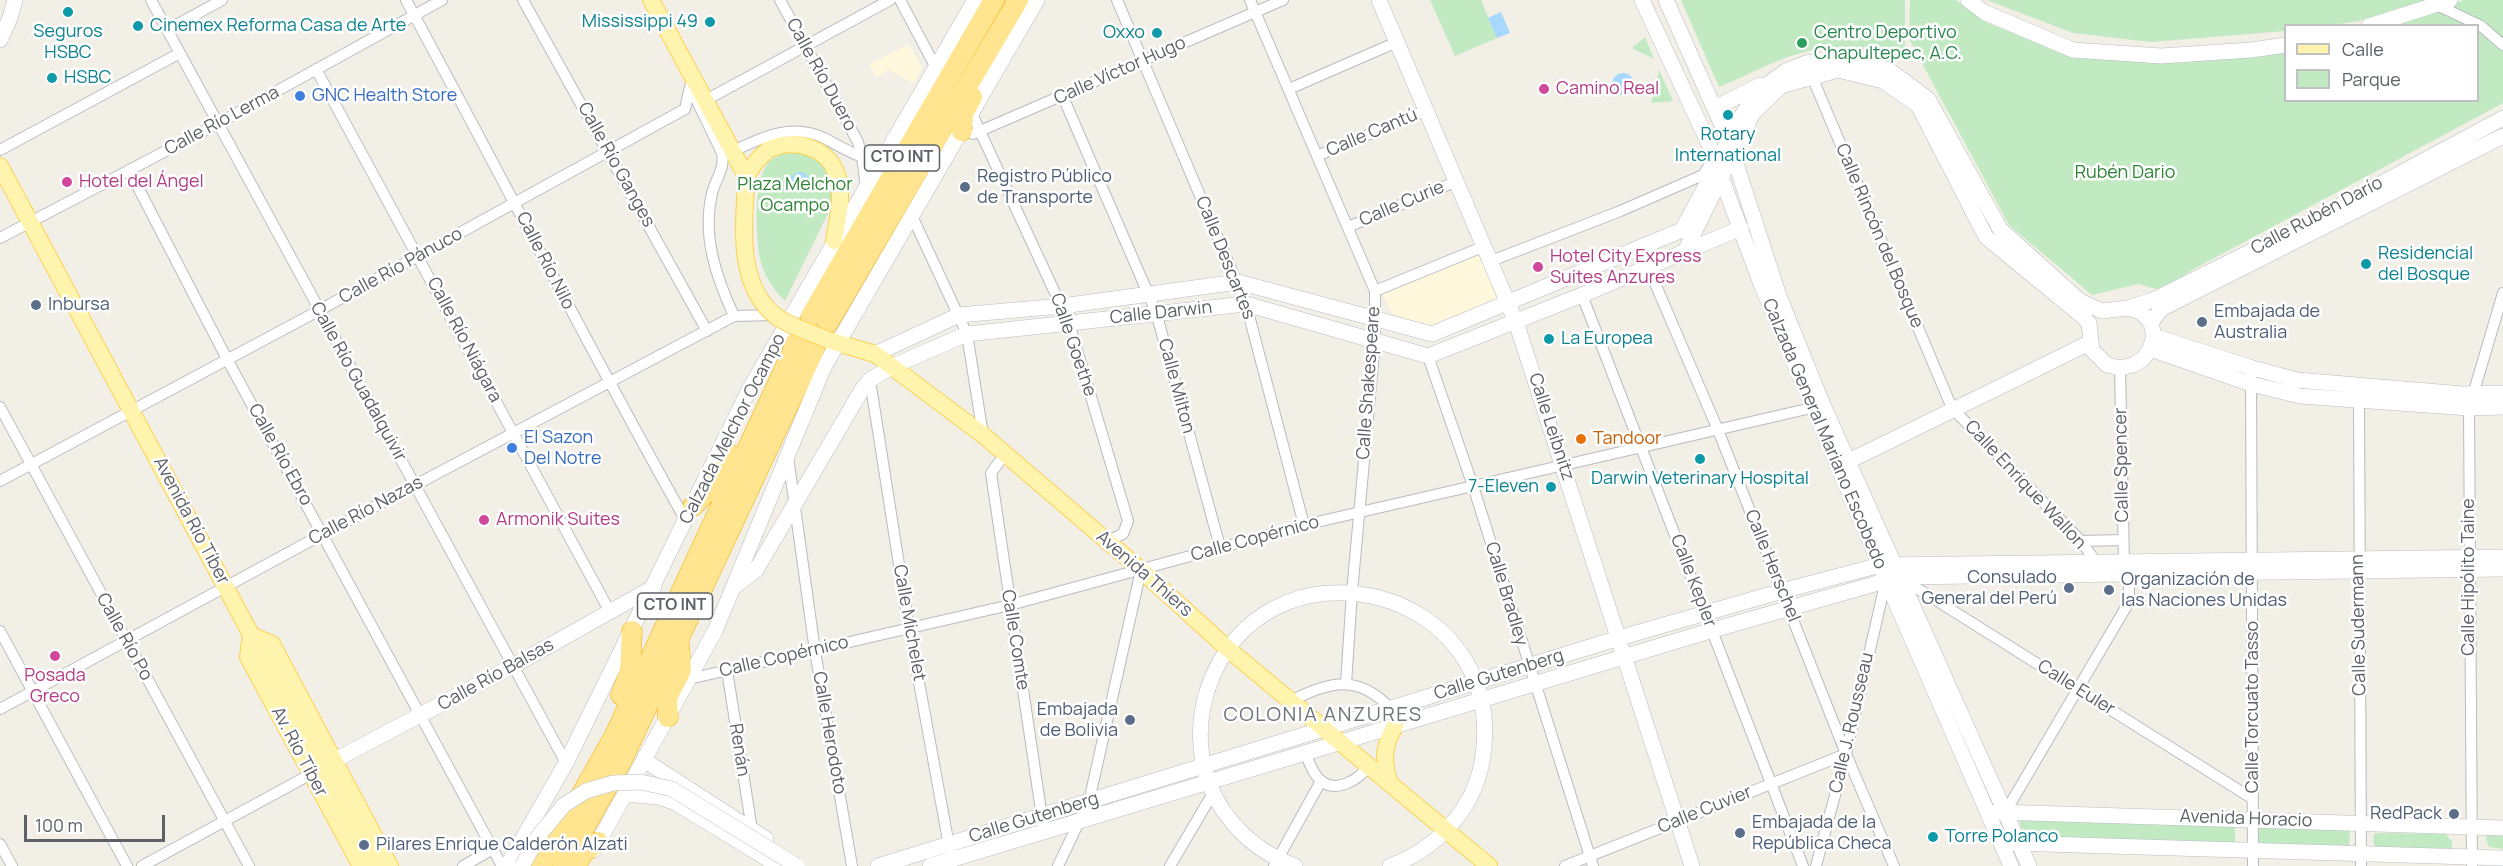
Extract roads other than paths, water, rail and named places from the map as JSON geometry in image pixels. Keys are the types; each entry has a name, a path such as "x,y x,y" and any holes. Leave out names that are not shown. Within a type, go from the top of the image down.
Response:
{"highway":[{"path":"961,54 964,40 981,10 981,0"},
{"name":"CTO INT","path":"541,866 614,737 762,415 811,331 961,54 994,0"},
{"name":"CTO INT","path":"563,866 621,762 679,641 811,331 1018,0"},
{"path":"967,129 963,113 988,66 991,46"},
{"path":"690,513 713,486 743,434 762,415"},
{"path":"614,737 614,713 630,672 632,631"},
{"path":"668,717 667,698 681,670 679,641"},
{"path":"576,866 583,853 598,843"}],"main road":[{"path":"651,0 691,80 706,100 746,179 744,233 748,266 762,299 811,331"},
{"path":"746,179 768,150 785,144 806,145 817,150 836,171 840,187 834,241"},
{"name":"Avenida Río Tíber","path":"1,170 251,634 272,644 390,866"},
{"name":"Avenida Thiers","path":"811,331 875,354 983,435 1141,570 1228,649 1490,866"},
{"path":"251,634 375,866"},
{"name":"Av. Río Tíber","path":"251,634 248,657 361,866"},
{"path":"1389,782 1384,764 1384,749 1395,726"}],"street":[{"path":"0,40 15,0"},
{"name":"Calle Río Guadalquivir","path":"151,0 318,311 416,485 566,763"},
{"path":"167,30 222,0"},
{"name":"Calle Río Nilo","path":"406,0 516,203 608,382 690,513"},
{"name":"Calle Río Lerma","path":"0,238 219,123 442,0"},
{"name":"Calle Río Ganges","path":"524,0 707,331"},
{"name":"Calle Río Duero","path":"780,0 858,142 866,187"},
{"path":"706,100 890,0"},
{"path":"900,0 935,66"},
{"name":"Calzada Melchor Ocampo","path":"585,866 715,631 824,367 811,331 834,241 975,0"},
{"name":"Calzada Melchor Ocampo","path":"504,866 566,763 750,388 811,331 912,216 967,129 1037,0"},
{"name":"Calle Descartes","path":"1117,0 1246,304 1304,525"},
{"name":"Calle Shakespeare","path":"1250,0 1375,291 1377,319 1352,592 1346,684"},
{"name":"Calle Víctor Hugo","path":"967,129 1063,97 1283,0"},
{"name":"Calle Leibnitz","path":"1379,0 1516,322 1692,866"},
{"name":"Calzada General Mariano Escobedo","path":"1642,0 1717,166 1761,284 1890,572 2011,866"},
{"name":"Calzada General Mariano Escobedo","path":"1666,0 1730,146 1818,407 1849,461 1890,572 2006,811 2029,866"},
{"path":"1968,0 1984,12 2073,50 2161,56 2251,50 2284,45"},
{"path":"2376,24 2444,3 2478,24"},
{"path":"2479,25 2503,45"},
{"path":"1289,89 1397,42"},
{"path":"0,150 180,53"},
{"name":"Calle Río Niágara","path":"316,69 610,612"},
{"path":"1685,251 1717,166 1730,146 1753,113 1771,94 1809,69"},
{"name":"Calle Rincón del Bosque","path":"1809,69 1952,408"},
{"path":"1730,146 1745,107 1757,92 1786,70"},
{"path":"1715,108 1786,70 1838,70 1883,81 1923,102 1977,203 2000,230 2080,302 2102,311 2123,308 2141,312 2152,336 2251,384 2300,396 2359,392"},
{"path":"691,80 724,162 712,193 709,239 718,281 734,316 811,331"},
{"name":"Calle Río Pánuco","path":"0,481 609,153 685,109 691,80"},
{"name":"Calle Milton","path":"1063,97 1156,312 1220,547"},
{"name":"Calle Cantú","path":"1317,156 1427,110"},
{"name":"Calle Rubén Darío","path":"1849,461 2089,339 2097,320 2123,308 2153,300 2298,228 2503,118"},
{"name":"Calle Goethe","path":"967,129 1069,323 1128,521 1123,534 1107,541"},
{"path":"733,151 765,137 800,130 821,137 862,157"},
{"name":"Calle Rubén Darío","path":"2152,336 2161,309 2503,136"},
{"path":"1491,261 1618,212 1703,175 1709,167 1717,166"},
{"name":"Calle Darwin","path":"875,354 959,315 1062,306 1238,282 1432,334 1682,230 1717,166"},
{"name":"Calle Río Ebro","path":"129,170 227,359 504,866"},
{"name":"Calle Curie","path":"1348,227 1456,181"},
{"path":"1977,203 1986,237 2089,323 2089,339 2100,360 2107,365 2120,368 2144,359 2152,336"},
{"path":"912,216 967,333 983,435"},
{"path":"1428,356 1516,322 1741,228"},
{"path":"1375,291 1485,246"},
{"name":"Calle Herschel","path":"1648,267 1718,430 1846,754 1894,866"},
{"name":"Calle Hipólito Taine","path":"2472,861 2468,563 2470,401 2503,293"},
{"name":"Calle Kepler","path":"1582,295 1803,866"},
{"name":"Calle Darwin","path":"734,587 756,570 863,388 870,380 893,366 967,333 1246,304 1428,356"},
{"name":"Calle Río Nazas","path":"0,710 513,432 734,316"},
{"path":"2152,336 2250,368 2297,380 2359,392 2470,401 2503,407"},
{"name":"Calle Bradley","path":"1428,356 1473,486 1591,861"},
{"name":"Calle Spencer","path":"2006,811 2129,602 2123,540 2120,368"},
{"name":"Calle Torcuato Tasso","path":"2250,368 2253,866"},
{"name":"Calle Michelet","path":"870,380 909,628 950,857"},
{"name":"Calle Sudermann","path":"2359,392 2361,860"},
{"path":"2470,401 2503,393"},
{"name":"Calle Copérnico","path":"689,679 1010,605 1304,525 1818,407"},
{"name":"Calle Río Po","path":"0,408 249,866"},
{"name":"Calle Enrique Wallon","path":"1952,408 2081,542 2096,562"},
{"name":"Calle Comte","path":"1005,454 991,473 1044,831"},
{"name":"Calle Herodoto","path":"788,456 815,651 852,866"},
{"path":"2081,542 2123,540"},
{"path":"1890,572 2468,563 2503,557"},
{"path":"1890,572 2096,562 2126,568"},
{"path":"2468,563 2503,569"},
{"path":"1058,866 1082,820 1089,801 1141,570"},
{"name":"Calle Gutenberg","path":"930,866 1043,815 1476,682 1782,591 1890,572"},
{"name":"Calle Gutenberg","path":"878,866 950,857 1082,820 1211,788 1305,753 1788,608 1890,572"},
{"name":"Calle Euler","path":"1890,572 2253,799"},
{"name":"Calle J. Rousseau","path":"1816,866 1890,572"},
{"name":"Calle Río Balsas","path":"335,760 422,716 654,587"},
{"path":"1295,866 1276,863 1251,842 1237,827 1211,788 1204,766 1200,736 1203,705 1212,675 1228,649 1252,624 1282,605 1316,594 1352,592 1384,598 1413,610 1440,629 1461,654 1476,682 1485,723 1480,769 1473,791 1461,812 1428,847 1404,863 1390,866"},
{"path":"0,631 127,866"},
{"name":"Renán","path":"727,670 752,830"},
{"path":"1291,701 1313,690 1346,684 1363,687 1379,696 1391,709"},
{"path":"1305,753 1321,781 1332,785 1344,785 1355,781 1369,766"},
{"name":"Calle Cuvier","path":"1565,866 1591,861 1678,821 1846,754"},
{"path":"644,760 806,866"},
{"path":"142,866 311,774"},
{"path":"1276,863 1321,781"},
{"path":"522,866 540,834 564,805 586,791 613,783 640,782 672,789 797,866"},
{"path":"1170,866 1211,788"},
{"path":"625,794 658,796 676,803 779,866"},
{"name":"Avenida Horacio","path":"1988,814 2006,811 2503,828"},
{"name":"Avenida Horacio","path":"2001,844 2018,842 2253,849 2361,860 2472,861 2503,858"},
{"path":"0,844 12,866"},
{"path":"463,866 493,849"}],"water":[{"path":"1501,12 1510,33 1497,38 1488,18"},
{"path":"1623,73 1631,76 1634,84 1631,92 1623,95 1615,92 1612,84 1615,76"},
{"path":"796,172 804,172 810,178 810,186 804,192 796,192 790,186 790,178"}],"place":[{"name":"Seguros HSBC","path":"68,12"},
{"name":"Mississippi 49","path":"710,22"},
{"name":"Cinemex Reforma Casa de Arte","path":"138,26"},
{"name":"Oxxo","path":"1157,33"},
{"name":"Centro Deportivo Chapultepec, A.C.","path":"1802,43"},
{"name":"HSBC","path":"52,78"},
{"name":"Camino Real","path":"1544,89"},
{"name":"GNC Health Store","path":"300,96"},
{"name":"Rotary International","path":"1728,115"},
{"name":"Hotel del Ángel","path":"67,182"},
{"name":"Registro Público de Transporte","path":"965,187"},
{"name":"Residencial del Bosque","path":"2366,264"},
{"name":"Hotel City Express Suites Anzures","path":"1538,267"},
{"name":"Inbursa","path":"36,305"},
{"name":"Embajada de Australia","path":"2202,322"},
{"name":"La Europea","path":"1549,339"},
{"name":"Tandoor","path":"1581,439"},
{"name":"El Sazon Del Notre","path":"512,448"},
{"name":"Darwin Veterinary Hospital","path":"1700,459"},
{"name":"7-Eleven","path":"1551,487"},
{"name":"Armonik Suites","path":"484,520"},
{"name":"Consulado General del Perú","path":"2069,588"},
{"name":"Organización de las Naciones Unidas","path":"2109,590"},
{"name":"Posada Greco","path":"55,656"},
{"name":"Embajada de Bolivia","path":"1130,720"},
{"name":"RedPack","path":"2454,814"},
{"name":"Embajada de la República Checa","path":"1740,833"},
{"name":"Torre Polanco","path":"1933,837"},
{"name":"Pilares Enrique Calderón Alzati","path":"364,845"}],"district":[{"name":"COLONIA ANZURES","path":"1323,715"}],"park label":[{"name":"Rubén Dario","path":"2125,173"},
{"name":"Plaza Melchor Ocampo","path":"795,195"}]}
